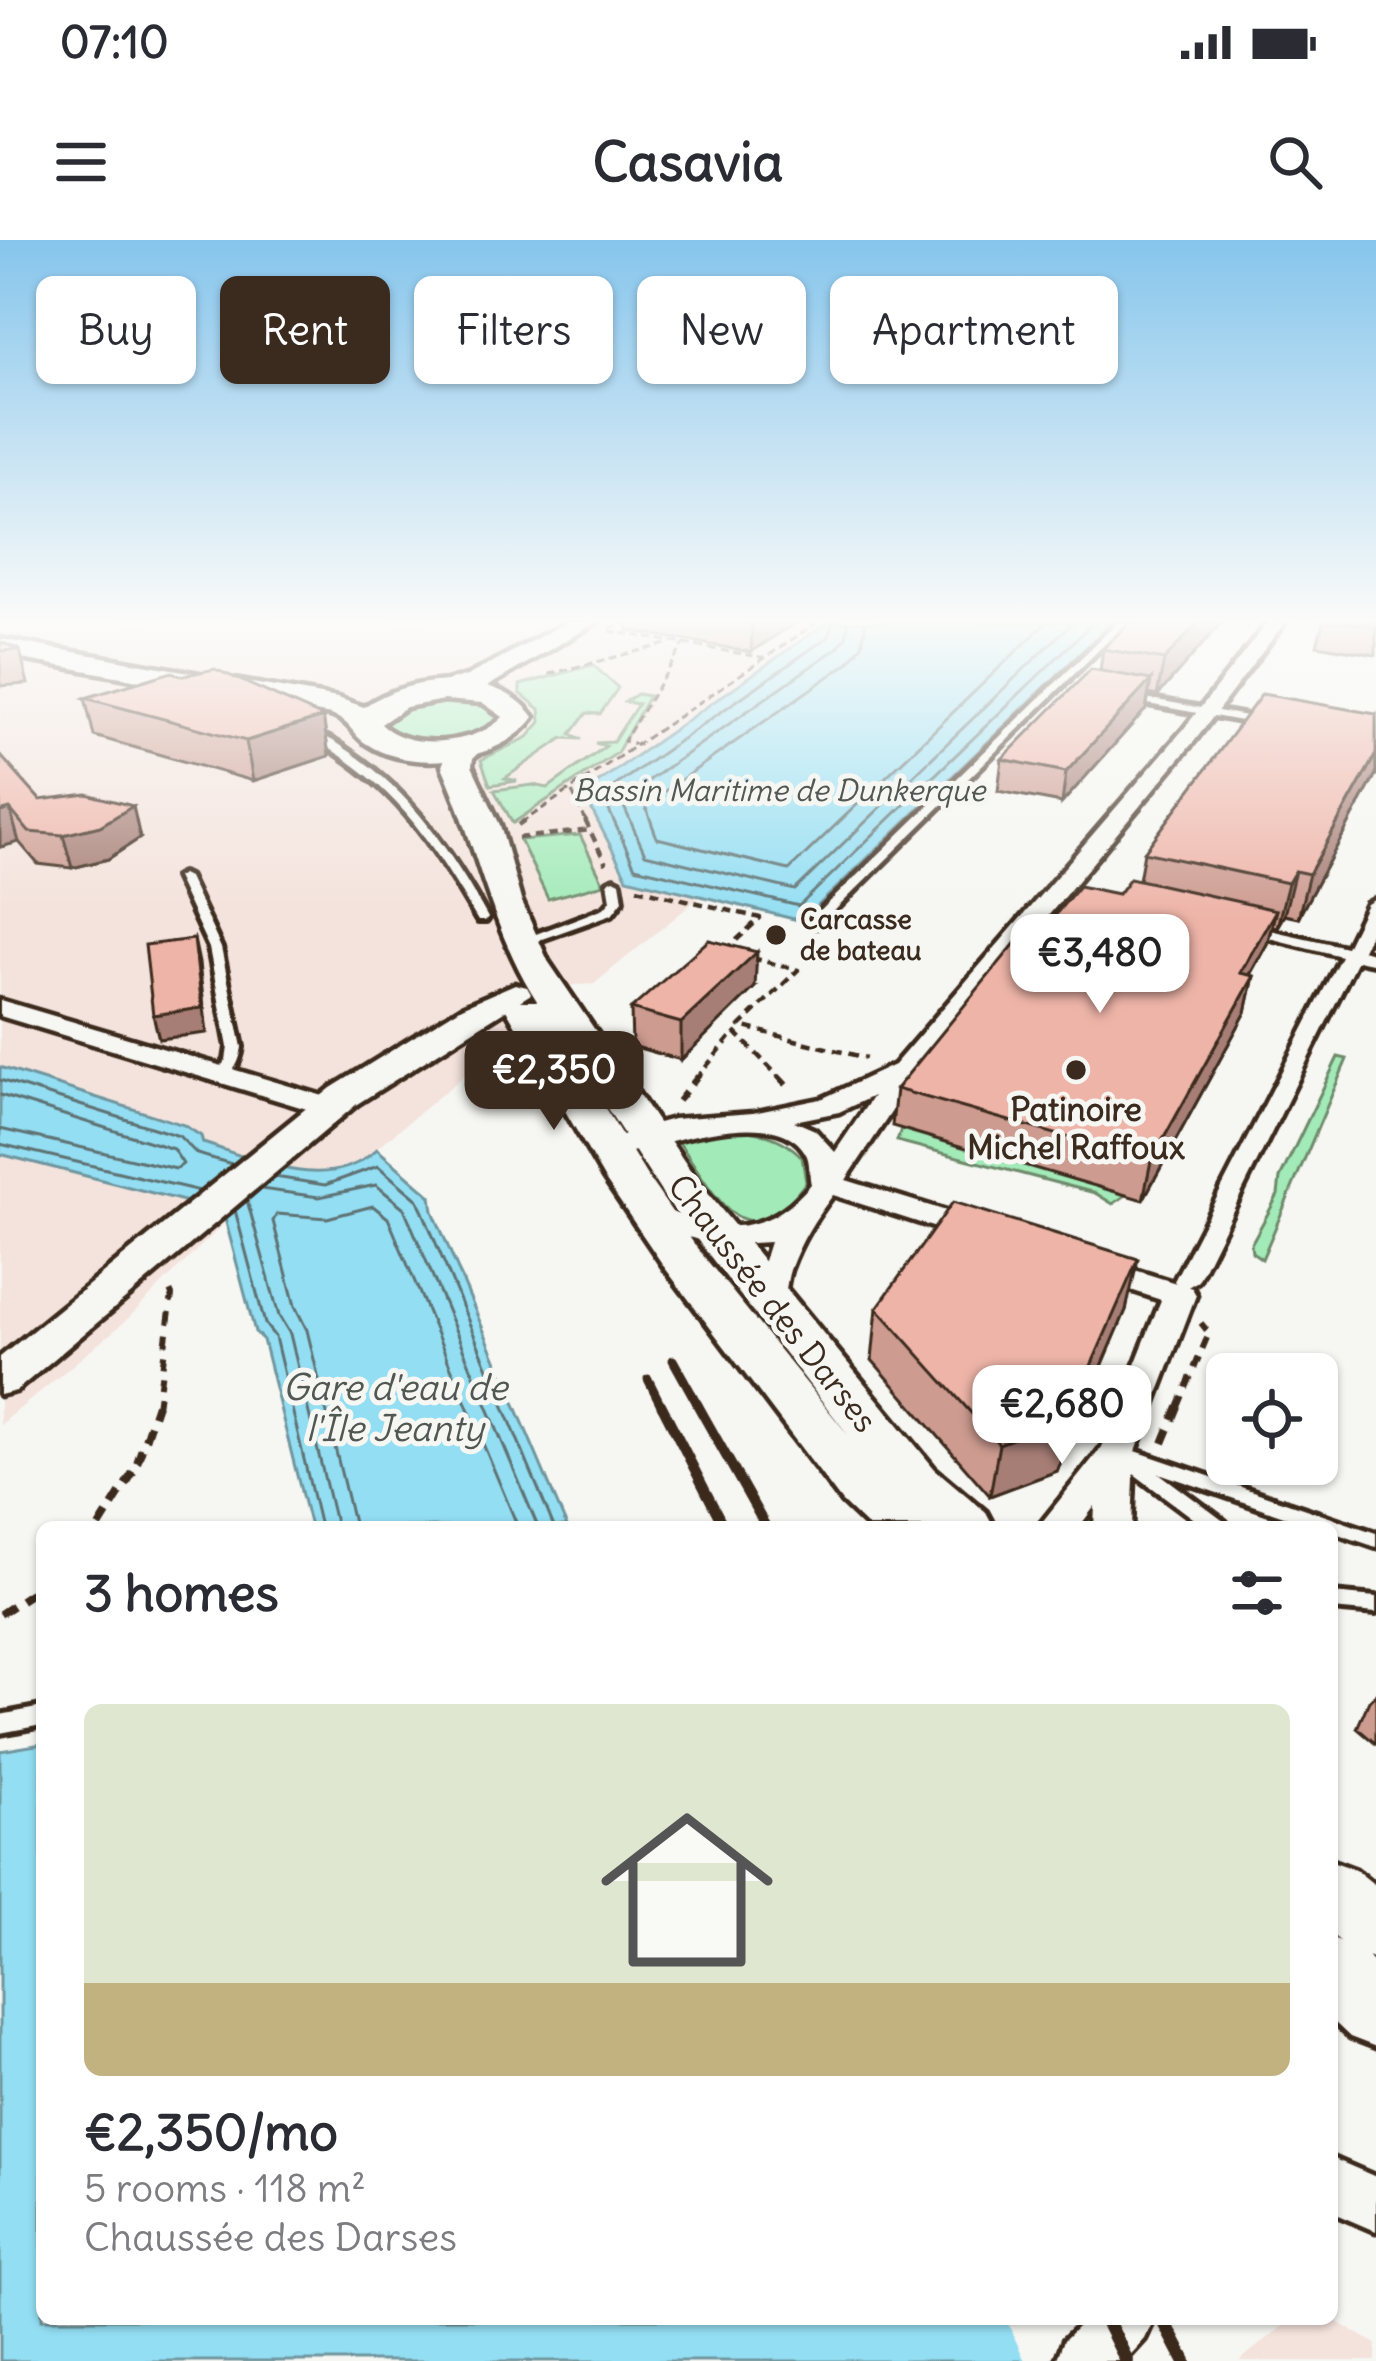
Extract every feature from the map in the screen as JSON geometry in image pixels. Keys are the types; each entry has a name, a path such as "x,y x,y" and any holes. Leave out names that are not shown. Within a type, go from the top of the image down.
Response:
{"main road":[{"path":"366,722 380,739 411,747 472,745 504,734 517,721"},
{"name":"Chaussée des Darses","path":"472,745 459,754 457,766 484,825 521,942 530,988"},
{"name":"Chaussée des Darses","path":"411,747 431,758 456,813 482,918 530,988 768,1299 924,1492 959,1521"},
{"name":"Chaussée des Darses","path":"644,1132 650,1214 861,1488 897,1521"},
{"path":"1338,1897 1376,1928"},
{"path":"1338,1977 1376,2012"}],"street":[{"path":"768,1299 769,1282 797,1216 906,1068 1203,721"},
{"path":"1057,887 1089,895"},
{"path":"1063,1521 1118,1452 1183,1288 1376,904"},
{"path":"1220,924 1376,959"},
{"path":"0,1380 330,1107 474,1015 530,988"},
{"path":"0,1008 330,1107"},
{"path":"749,1121 830,1106 906,1068"},
{"path":"590,1071 665,1112 710,1121"},
{"path":"644,1132 710,1121 777,1125 804,1138 820,1154 825,1183"},
{"path":"825,1183 1024,1246"},
{"path":"650,1214 689,1231 719,1236 764,1233 797,1216"},
{"path":"1069,1260 1183,1288"},
{"path":"1113,1521 1118,1452"},
{"path":"1338,2188 1376,2204"},
{"path":"1085,2361 1119,2325"}],"lane":[{"path":"815,923 1022,721"},
{"path":"1255,721 1272,724"},
{"name":"Chaussée des Darses","path":"299,728 363,764 407,803 445,849 482,918"},
{"path":"182,877 215,948 235,1047 221,1075"},
{"path":"521,942 608,911 617,900 614,882"},
{"path":"1118,1452 1210,1521"},
{"path":"1118,1452 1320,1521"},
{"path":"1338,1527 1376,1540"},
{"path":"1338,1602 1376,1605"},
{"path":"0,1724 36,1717"}],"path":[{"path":"637,721 624,741 639,746"},
{"path":"521,854 510,830 675,721"},
{"path":"572,791 614,882 760,918 724,951 798,970 644,1132"},
{"path":"514,838 592,830"},
{"path":"740,1026 906,1068"},
{"path":"104,1521 143,1460 157,1424 172,1295 172,1242"},
{"path":"0,1614 36,1590"}],"shaded area":[{"path":"0,721 687,721 584,793 701,896 594,984 573,985 360,1162 323,1173 281,1167 121,1325 0,1425"},
{"path":"1338,2322 1376,2344 1376,2361 1239,2361 1284,2325"}],"green space":[{"path":"379,721 500,721 476,735 444,742 411,740 381,728"},
{"path":"581,721 571,734 582,739 563,738 505,778 517,781 490,785 481,760 528,737 541,722"},
{"path":"627,721 635,721 617,753 513,823 494,790 548,788 606,746 595,743 613,742"},
{"path":"580,835 604,884 548,899 520,840"},
{"path":"1338,1057 1347,1059 1262,1259 1252,1252 1251,1244 1278,1195 1280,1178"},
{"path":"695,1129 752,1132 779,1140 802,1157 806,1182 784,1207 765,1219 748,1220 733,1213 704,1181 676,1138"},
{"path":"901,1129 1126,1195 1113,1204 1095,1193 897,1141"}],"water":[{"name":"Bassin Maritime de Dunkerque","path":"686,721 1009,721 802,921 627,878 583,793"},
{"name":"Gare d'eau de l'Île Jeanty","path":"0,1067 184,1125 201,1136 203,1143 269,1165 315,1172 337,1170 377,1149 431,1196 433,1211 564,1521 308,1521 263,1340 255,1332 223,1211 0,1154"},
{"path":"36,1745 36,2325 1084,2325 1048,2361 0,2361 0,1751"}],"pier":[{"path":"1009,2325 1084,2325 1048,2361 1025,2361"}],"building":[{"path":"171,721 310,721 246,741"},
{"path":"1040,721 1113,721 1066,772 1002,759"},
{"path":"1242,721 1376,721 1376,754 1309,874 1295,871 1288,883 1144,852"},
{"path":"0,755 40,800 87,794 133,806 100,826 63,835 29,832 10,809 0,812"},
{"name":"Patinoire Michel Raffoux","path":"1130,878 1276,910 1240,973 1254,976 1151,1161 896,1089 1031,924 1045,927 1079,886 1118,894"},
{"path":"194,939 202,1008 153,1015 145,945"},
{"path":"709,940 757,952 681,1023 631,1009"},
{"path":"953,1202 1138,1259 1068,1418 999,1444 877,1308"}],"railway":[{"path":"673,1360 699,1407"},
{"path":"648,1379 662,1407"},
{"path":"661,1404 721,1521"},
{"path":"697,1404 763,1521"},
{"path":"1109,2325 1127,2361"},
{"path":"1166,2325 1185,2361"}],"place":[{"name":"Carcasse de bateau","path":"776,935"},
{"name":"Patinoire Michel Raffoux","path":"1076,1070"}]}
